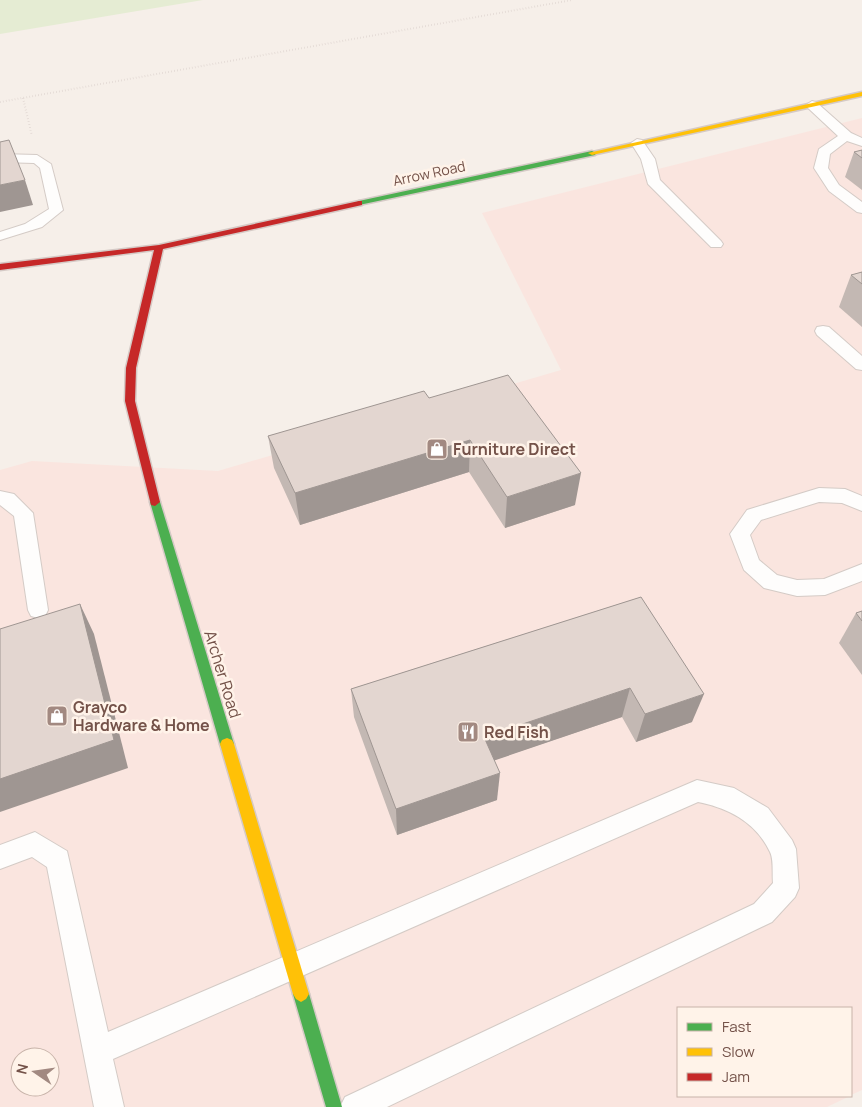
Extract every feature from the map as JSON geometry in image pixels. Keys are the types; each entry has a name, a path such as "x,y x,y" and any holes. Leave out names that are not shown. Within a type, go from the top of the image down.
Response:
{"street":[{"name":"Arrow Road","path":"0,267 109,255 159,247 862,94"},
{"name":"Archer Road","path":"159,247 131,368 130,401 147,474 334,1107"}],"lane":[{"path":"812,105 846,136 862,142"},
{"path":"846,136 824,152 821,168 834,188 862,209"},
{"path":"637,143 648,159 653,181 716,244"},
{"path":"0,158 37,159 46,168 56,210 39,224 25,230 0,236"},
{"path":"823,331 862,365"},
{"path":"862,504 845,496 819,495 754,515 740,534 751,564 771,582 797,588 825,586 862,572"},
{"path":"0,498 7,499 23,513 38,610"},
{"path":"98,1051 293,968 697,791 725,796 759,816 783,850 786,888 763,913 355,1107"},
{"path":"0,857 35,844 58,860 109,1107"}],"path":[{"path":"0,102 279,54 572,0"},
{"path":"23,98 37,159"}],"shaded area":[{"path":"862,118 862,1090 852,1095 852,1007 677,1007 677,1097 848,1097 827,1107 0,1107 0,470 32,461 218,471 561,370 482,213"}],"green space":[{"path":"0,0 203,0 0,34"}],"building":[{"path":"9,140 25,180 0,185 0,142"},
{"path":"862,150 862,158 854,152"},
{"path":"862,272 862,284 851,275"},
{"path":"508,375 581,473 507,497 470,440 295,493 268,436 424,391 429,398"},
{"name":"Red Fish","path":"641,597 704,694 645,714 630,688 484,737 500,773 396,809 351,689"},
{"name":"Grayco Hardware & Home","path":"80,604 114,740 0,779 0,629"},
{"path":"862,611 862,621 856,613"}],"traffic: fast":[{"path":"359,203 592,153"},
{"path":"155,502 227,744"},
{"path":"301,994 334,1107"}],"traffic: slow":[{"path":"592,153 862,94"},
{"path":"227,744 301,994"}],"traffic: jam":[{"path":"0,267 159,247 359,203"},
{"path":"155,502 130,401 131,368 159,247"}],"place":[{"name":"Furniture Direct","path":"437,449"},
{"name":"Grayco Hardware & Home","path":"57,716"},
{"name":"Red Fish","path":"468,732"}]}
